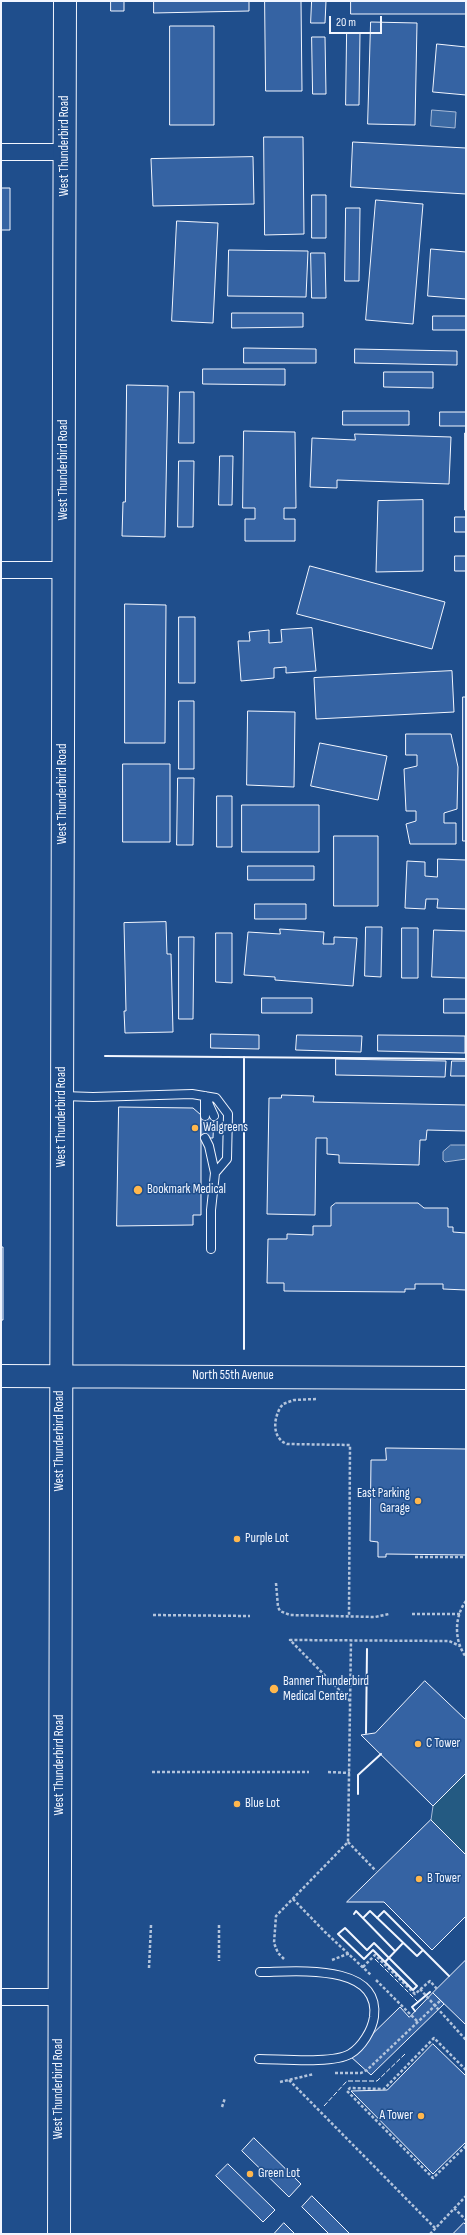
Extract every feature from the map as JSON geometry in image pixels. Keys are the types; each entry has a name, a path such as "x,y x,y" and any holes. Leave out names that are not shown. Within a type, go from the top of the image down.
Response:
{"main road":[{"name":"West Thunderbird Road","path":"59,2234 65,1"},
{"name":"North 55th Avenue","path":"1,1376 61,1375 466,1378"}],"street":[{"path":"1,152 65,152"},
{"path":"1,570 63,570"},
{"path":"1,1997 59,1998"}],"lane":[{"path":"62,1096 93,1097 192,1094 216,1098 228,1114 226,1159 215,1172"},
{"path":"205,1096 209,1116"},
{"path":"209,1141 215,1172 212,1202 211,1250"},
{"path":"259,2059 318,2059 350,2054 358,2047 370,2029 374,2012 369,1994 362,1985 340,1975 260,1972"}],"path":[{"path":"318,1399 294,1400 283,1404 276,1417 276,1434 280,1441 287,1444 350,1445 349,1616"},
{"path":"415,1557 466,1557"},
{"path":"276,1583 276,1602 280,1611 283,1613 298,1616 375,1616 388,1614"},
{"path":"466,1601 460,1614 457,1629 460,1646 466,1657"},
{"path":"412,1614 460,1614"},
{"path":"153,1615 250,1616"},
{"path":"350,1701 290,1640 449,1640 460,1646"},
{"path":"285,1959 278,1954 273,1943 275,1919 281,1910 348,1842 351,1640"},
{"path":"152,1772 309,1772"},
{"path":"328,1772 350,1773"},
{"path":"348,1842 376,1871"},
{"path":"293,1898 325,1932 350,1953 418,2022"},
{"path":"149,1968 151,1925"},
{"path":"219,1925 219,1961"},
{"path":"324,1960 332,1960 350,1953"},
{"path":"363,1967 375,1955 415,1994 430,1981 437,1989"},
{"path":"420,1989 466,2040"},
{"path":"466,2070 434,2038 384,2088 350,2088 347,2092 433,2178 466,2146"},
{"path":"289,2080 435,2228"},
{"path":"222,2107 225,2098"},
{"path":"430,2234 466,2196"},
{"path":"454,2208 466,2220"}],"shaded area":[{"path":"432,110 456,112 455,128 431,126"},
{"path":"451,1145 466,1145 466,1159 445,1162 443,1160 443,1152"},
{"path":"466,1773 466,1855 431,1820 433,1806"}],"building":[{"path":"111,1 124,1 124,11 111,11"},
{"path":"154,1 249,1 249,11 154,13"},
{"path":"265,1 301,1 302,91 266,91"},
{"path":"312,1 326,1 325,23 311,23"},
{"path":"351,1 466,1 466,14 351,14"},
{"path":"371,22 417,23 415,125 368,124"},
{"path":"170,26 214,26 214,125 170,125"},
{"path":"347,33 360,33 359,105 346,105"},
{"path":"312,37 325,37 326,94 313,94"},
{"path":"437,44 466,47 466,95 433,92"},
{"path":"264,137 303,137 304,234 265,235"},
{"path":"353,142 466,148 466,194 351,187"},
{"path":"253,157 254,204 153,206 151,159"},
{"path":"1,188 10,188 10,230 1,230"},
{"path":"312,195 326,195 326,238 312,238"},
{"path":"376,200 423,204 413,324 366,320"},
{"path":"346,208 360,208 359,281 345,281"},
{"path":"177,221 218,223 213,323 172,321"},
{"path":"431,249 466,252 466,299 428,296"},
{"path":"229,250 308,251 306,297 228,296"},
{"path":"311,253 325,253 326,298 312,298"},
{"path":"232,313 303,313 303,327 232,328"},
{"path":"433,316 466,316 466,330 433,330"},
{"path":"244,348 316,349 316,363 244,363"},
{"path":"355,349 457,351 457,365 355,363"},
{"path":"203,369 285,369 285,385 203,384"},
{"path":"384,372 433,372 433,388 384,387"},
{"path":"127,385 168,386 165,537 122,536 123,502 125,502"},
{"path":"180,392 194,392 194,443 179,443"},
{"path":"343,411 409,411 409,425 343,425"},
{"path":"440,412 466,412 466,426 440,426"},
{"path":"244,431 295,432 296,508 284,508 284,519 295,519 295,541 245,541 245,519 255,519 255,508 243,508"},
{"path":"466,433 466,510 465,510"},
{"path":"355,434 451,437 449,484 337,480 337,488 310,487 312,438 355,440"},
{"path":"220,456 233,456 232,505 219,505"},
{"path":"179,461 194,461 193,527 178,527"},
{"path":"423,500 423,571 376,572 378,501"},
{"path":"455,517 466,517 466,532 455,532"},
{"path":"455,556 466,556 466,571 455,571"},
{"path":"310,566 445,602 432,649 297,614"},
{"path":"125,604 166,605 165,743 125,743"},
{"path":"179,617 195,617 195,683 179,683"},
{"path":"312,628 316,671 286,673 286,667 274,668 274,678 241,681 238,641 250,641 249,632 269,630 269,643 282,642 281,630"},
{"path":"452,671 454,712 316,719 314,678"},
{"path":"463,697 466,697 466,841 463,841"},
{"path":"179,701 194,701 194,769 179,769"},
{"path":"248,711 295,712 294,787 247,785"},
{"path":"406,734 451,734 458,767 457,809 444,813 444,823 456,823 456,844 410,844 406,824 416,821 416,811 406,811 404,769 417,766 417,755 406,755"},
{"path":"320,743 387,756 378,800 311,786"},
{"path":"123,764 170,764 170,842 123,842"},
{"path":"178,778 194,778 193,845 177,845"},
{"path":"217,796 232,796 232,847 217,847"},
{"path":"242,805 319,805 319,852 242,852"},
{"path":"334,836 378,836 378,906 334,906"},
{"path":"438,859 466,860 466,909 437,908 438,899 426,899 425,909 405,908 407,861 425,862 425,876 437,877"},
{"path":"248,866 314,866 314,880 248,880"},
{"path":"255,904 306,904 306,919 255,919"},
{"path":"166,922 167,954 171,954 173,1032 125,1033 124,923"},
{"path":"366,927 382,927 381,977 365,976"},
{"path":"402,928 418,928 418,978 402,978"},
{"path":"280,929 324,932 323,944 334,944 334,937 357,938 353,986 275,980 275,977 244,975 248,932 280,934"},
{"path":"434,930 466,931 466,978 432,977"},
{"path":"216,933 232,933 232,983 216,982"},
{"path":"179,937 194,937 193,1019 179,1019"},
{"path":"262,998 312,998 312,1013 262,1013"},
{"path":"444,999 466,999 466,1013 444,1013"},
{"path":"211,1034 259,1035 259,1049 211,1048"},
{"path":"297,1035 362,1036 361,1052 296,1050"},
{"path":"378,1035 465,1036 465,1053 378,1051"},
{"path":"336,1059 446,1061 445,1077 336,1075"},
{"path":"452,1061 466,1061 466,1076 451,1076"},
{"path":"282,1095 314,1096 313,1102 466,1105 466,1131 427,1130 426,1140 420,1140 419,1165 339,1163 339,1155 327,1154 327,1138 316,1138 315,1215 267,1214 269,1098 281,1098"},
{"name":"Walgreens","path":"119,1107 193,1108 201,1115 201,1215 193,1215 193,1225 117,1226"},
{"path":"201,1115 214,1116 213,1138 201,1138"},
{"path":"336,1203 418,1203 424,1208 448,1208 448,1227 453,1227 453,1232 466,1233 466,1290 443,1289 443,1284 415,1284 415,1289 405,1289 405,1292 284,1291 284,1283 267,1283 268,1239 287,1239 287,1234 313,1235 313,1226 331,1226 331,1207"},
{"path":"1,1247 3,1247 3,1320 1,1320"},
{"name":"East Parking Garage","path":"386,1448 466,1449 466,1555 386,1554 386,1557 378,1557 378,1542 370,1541 371,1460 386,1460"},
{"name":"C Tower","path":"425,1681 466,1720 466,1773 433,1806 361,1735 375,1733"},
{"name":"B Tower","path":"431,1820 466,1855 466,1916 432,1950 384,1902 347,1902"},
{"path":"466,1960 466,2025 433,1993"},
{"path":"433,1993 444,2004 371,2075 350,2056 400,2007 409,2017"},
{"name":"A Tower","path":"433,2044 466,2076 466,2142 433,2174 351,2091 387,2090"},
{"path":"254,2138 301,2184 289,2197 242,2151"},
{"path":"228,2164 275,2210 263,2222 216,2176"},
{"path":"312,2196 350,2234 329,2234 302,2207"},
{"path":"284,2223 295,2234 274,2234"},
{"path":"464,2223 466,2225 466,2234 453,2234"}],"fence":[{"path":"375,1959 418,2002"},
{"path":"324,2106 347,2081 377,2081 405,2054"}],"wall":[{"path":"105,1056 466,1059"},
{"path":"244,1057 244,1349"},
{"path":"366,1733 367,1649"},
{"path":"358,1794 358,1775 381,1754"},
{"path":"354,1914 356,1911 395,1951"},
{"path":"363,1918 370,1911 417,1956 423,1950"},
{"path":"377,1918 384,1911 449,1976"},
{"path":"345,1928 367,1950 374,1943 417,1986 413,1990 373,1950 364,1959 338,1934 345,1928"},
{"path":"385,1962 403,1943"},
{"path":"415,2011 412,2007 430,1992"}],"place":[{"name":"Walgreens","path":"195,1128"},
{"name":"Bookmark Medical","path":"138,1190"},
{"name":"East Parking Garage","path":"418,1501"},
{"name":"Purple Lot","path":"237,1539"},
{"name":"Banner Thunderbird Medical Center","path":"274,1689"},
{"name":"C Tower","path":"418,1744"},
{"name":"Blue Lot","path":"237,1804"},
{"name":"B Tower","path":"419,1879"},
{"name":"A Tower","path":"421,2116"},
{"name":"Green Lot","path":"250,2174"}]}
